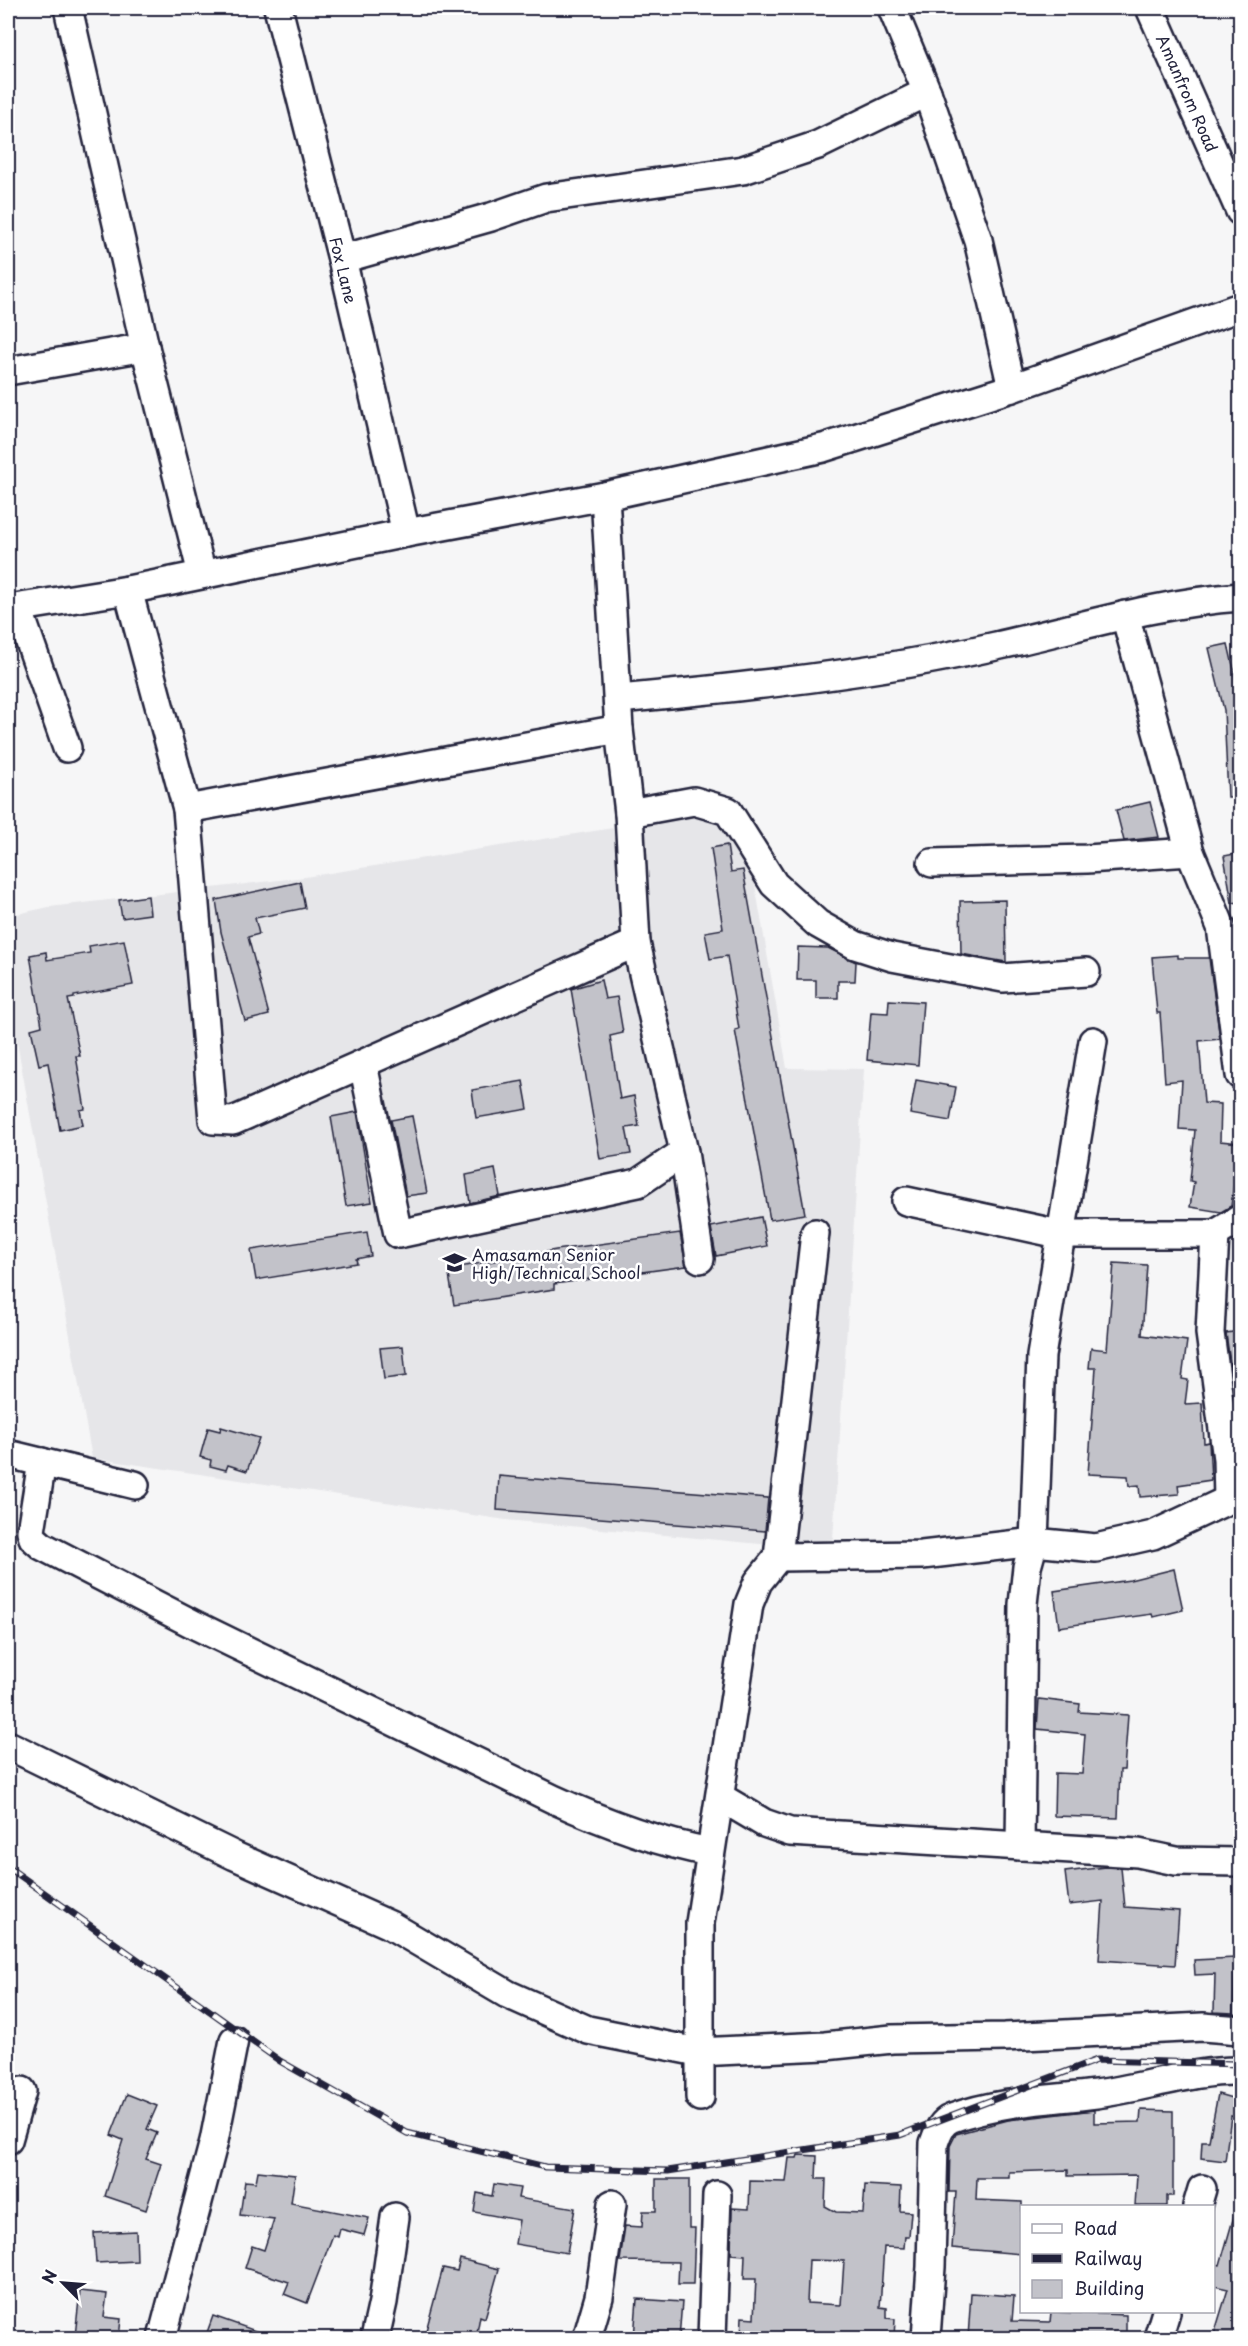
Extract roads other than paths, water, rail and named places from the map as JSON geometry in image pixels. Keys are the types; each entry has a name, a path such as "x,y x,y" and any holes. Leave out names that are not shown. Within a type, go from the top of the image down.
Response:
{"street":[{"path":"68,8 145,347 202,574"},
{"name":"Fox Lane","path":"278,8 342,259 406,533"},
{"path":"892,8 927,92 978,240 1012,388"},
{"name":"Amanfrom Road","path":"1149,8 1240,211"},
{"path":"342,259 491,217 546,198 742,170 818,145 927,92"},
{"path":"67,748 13,608 128,590 406,533 605,496 823,448 1012,388 1240,307"},
{"path":"8,371 145,347"},
{"path":"605,496 619,729 629,813 636,943 684,1152 700,1259"},
{"path":"128,590 187,809 213,1120 233,1121 636,943"},
{"path":"619,699 744,687 876,670 997,646 1189,601 1240,597"},
{"path":"1125,615 1190,852 1221,927 1240,1075"},
{"path":"187,809 619,729"},
{"path":"629,813 694,801 728,811 740,826 774,884 818,924 855,945 892,957 946,965 1003,978 1086,972"},
{"path":"932,863 1087,859 1190,852"},
{"path":"1020,1846 1023,1604 1027,1568 1034,1542 1041,1356 1059,1234 1093,1041"},
{"path":"363,1064 398,1234 638,1183 684,1152"},
{"path":"906,1201 1059,1234 1215,1234 1240,1219"},
{"path":"700,2097 700,1923 749,1604 758,1582 778,1557 815,1233"},
{"path":"778,1557 922,1555 1034,1542 1096,1548 1153,1535 1237,1494 1227,1458 1210,1333 1215,1234"},
{"path":"8,1454 135,1485"},
{"path":"42,1462 31,1531 33,1538 42,1546 195,1625 552,1799 589,1815 677,1846 710,1852"},
{"path":"8,1745 235,1856 390,1925 507,1994 588,2030 699,2052 825,2046 892,2039 1005,2037 1203,2027 1240,2030"},
{"path":"720,1797 764,1823 790,1832 1138,1853 1176,1861 1240,1862"},
{"path":"162,2338 214,2141 234,2040"},
{"path":"926,2338 931,2266 934,2143 939,2129 950,2119 1028,2100 1098,2094 1216,2070 1240,2071"},
{"path":"8,2140 22,2091"},
{"path":"712,2338 717,2194"},
{"path":"587,2338 599,2297 612,2204"},
{"path":"375,2338 383,2302 395,2217"},
{"path":"1158,2338 1166,2313"}],"railway":[{"path":"8,1867 280,2061 407,2133 545,2167 668,2171 900,2135 1097,2060 1240,2064"}],"place":[{"name":"Amasaman Senior High/Technical School","path":"454,1263"}]}
